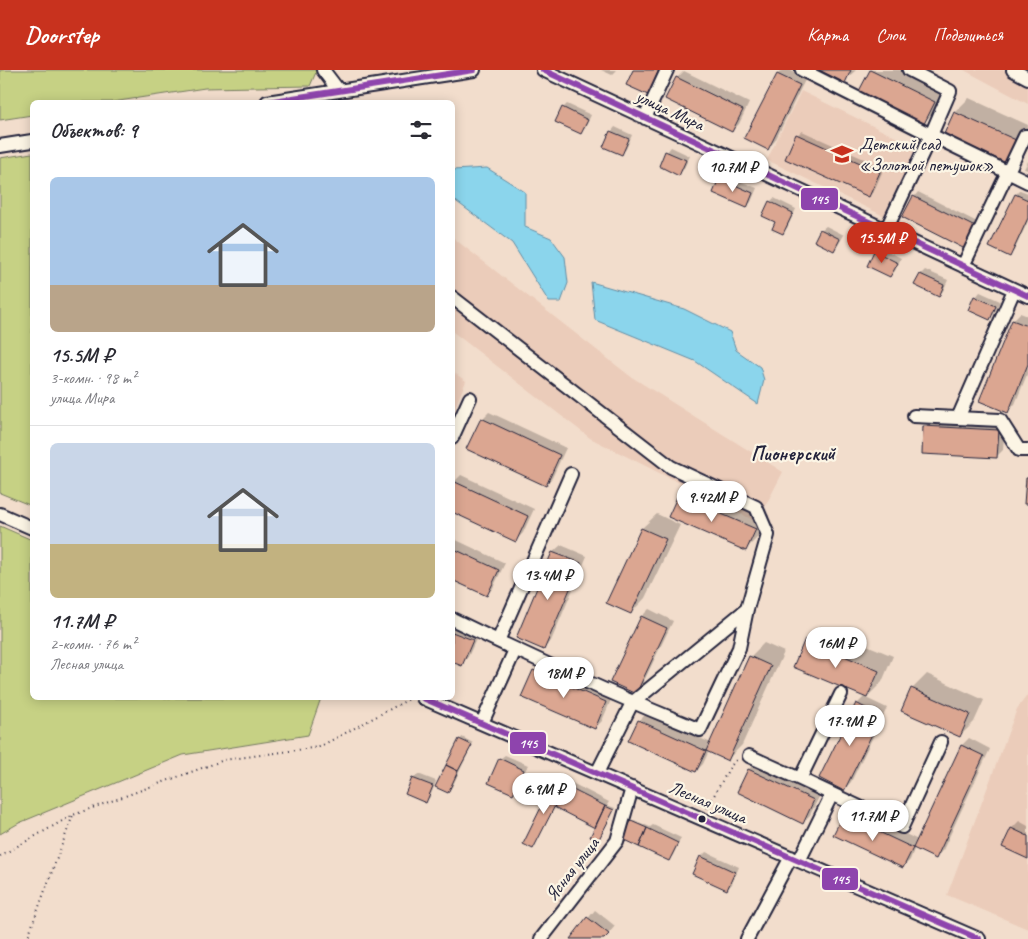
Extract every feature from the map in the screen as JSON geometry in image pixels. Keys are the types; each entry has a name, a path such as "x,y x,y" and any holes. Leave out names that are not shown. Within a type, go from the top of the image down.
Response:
{"street":[{"path":"323,70 339,91"},
{"path":"280,100 474,70"},
{"name":"улица Мира","path":"542,70 1028,296"},
{"path":"645,118 667,70"},
{"path":"802,70 1028,182"},
{"path":"886,230 950,91 909,70"},
{"path":"1013,70 1028,78"},
{"path":"963,266 1025,136 1028,136"},
{"path":"0,146 30,141"},
{"path":"958,418 1014,290"},
{"path":"455,299 671,467 756,508 768,535 747,609 739,648 700,730 632,703 455,621"},
{"path":"455,431 470,398"},
{"path":"914,416 1000,420 1019,450 1028,450"},
{"path":"498,642 570,474"},
{"path":"0,514 30,527"},
{"path":"597,773 632,703 747,609"},
{"path":"482,723 515,650"},
{"path":"800,779 841,694"},
{"name":"Лесная улица","path":"428,700 979,939"},
{"path":"749,756 902,827 941,742"},
{"name":"Ясная улица","path":"541,939 617,841 632,788"},
{"path":"747,939 832,794"}],"path":[{"path":"0,856 73,815 224,760 318,747 407,700"},
{"path":"701,818 730,766 739,757 749,756"},
{"path":"28,939 73,815"}],"shaded area":[{"path":"964,70 1028,70 1028,104"},
{"name":"Детский сад «Золотой петушок»","path":"801,91 918,148 884,216 767,160"},
{"path":"455,239 630,376 783,472 757,522 590,438 455,334"},
{"path":"455,373 466,381 455,407"},
{"path":"1028,694 1028,929 947,895 1017,709"}],"green space":[{"path":"0,70 317,70 310,86 205,88 125,100 30,100 30,115 0,120"},
{"path":"30,153 30,505 0,493 0,158"},
{"path":"0,526 30,539 30,700 320,700 308,735 183,755 19,823 0,834"}],"water":[{"path":"487,168 525,192 525,227 551,238 565,257 568,283 561,302 549,302 512,243 455,200 455,170"},
{"path":"591,282 684,309 730,332 736,350 760,367 764,380 758,404 695,361 595,320"}],"building":[{"path":"633,70 659,70 648,95 626,85"},
{"path":"819,70 851,70 845,83"},
{"path":"870,70 935,102 924,124 859,91"},
{"path":"777,74 800,85 768,150 744,138"},
{"path":"676,77 743,110 732,132 665,99"},
{"path":"562,107 588,120 581,134 555,122"},
{"path":"954,112 1016,140 1006,163 944,134"},
{"path":"610,131 629,139 622,155 603,147"},
{"path":"796,134 880,172 869,197 785,159"},
{"path":"665,151 686,160 679,176 659,166"},
{"path":"719,178 753,193 747,208 713,193"},
{"path":"1015,194 1028,200 1028,218 1010,257 989,247"},
{"path":"913,196 975,227 965,249 902,217"},
{"path":"769,201 793,213 783,234 772,229 775,222 762,216"},
{"path":"820,229 840,239 834,251 814,241"},
{"path":"874,251 898,263 890,277 867,266"},
{"path":"920,274 944,285 939,297 914,285"},
{"path":"974,296 996,306 990,320 968,310"},
{"path":"1012,320 1028,326 1028,364 1008,413 979,401"},
{"path":"481,418 560,455 546,486 466,449"},
{"path":"923,426 999,430 997,458 922,454"},
{"path":"1026,478 1028,478 1028,504 1024,504"},
{"path":"455,482 528,516 516,542 455,513"},
{"path":"678,495 756,529 746,551 668,517"},
{"path":"641,528 666,539 631,614 606,603"},
{"path":"455,549 499,570 487,596 455,581"},
{"path":"552,552 581,563 544,650 516,638"},
{"path":"641,616 667,628 636,694 610,682"},
{"path":"455,633 473,640 462,666 455,663"},
{"path":"805,639 879,671 867,698 793,667"},
{"path":"749,656 771,666 728,761 706,751"},
{"path":"533,670 606,702 595,729 521,697"},
{"path":"911,688 970,714 960,737 901,711"},
{"path":"856,703 881,716 844,791 819,778"},
{"path":"638,720 706,751 696,772 628,741"},
{"path":"459,739 472,745 458,771 446,765"},
{"path":"961,745 984,756 936,859 913,848"},
{"path":"499,758 524,770 513,794 488,783"},
{"path":"446,765 458,771 448,793 435,787"},
{"path":"748,769 814,800 803,824 737,792"},
{"path":"412,778 433,786 426,803 405,794"},
{"path":"554,781 565,786 533,849 523,844"},
{"path":"565,786 605,806 595,828 554,807"},
{"path":"605,806 614,810 598,841 590,837"},
{"path":"843,815 913,848 903,868 833,835"},
{"path":"631,821 647,828 639,847 622,839"},
{"path":"647,828 678,843 669,861 639,847"},
{"path":"1011,828 1028,836 1028,859 1002,847"},
{"path":"700,856 735,872 727,890 692,874"},
{"path":"587,917 609,934 604,939 570,939"}],"transit line":[{"name":"145","path":"280,100 474,70"},
{"name":"145","path":"543,70 1028,296"},
{"name":"145","path":"428,700 979,939"}],"place":[{"name":"Детский сад «Золотой петушок»","path":"842,154"}],"district":[{"name":"Пионерский","path":"793,453"}]}
